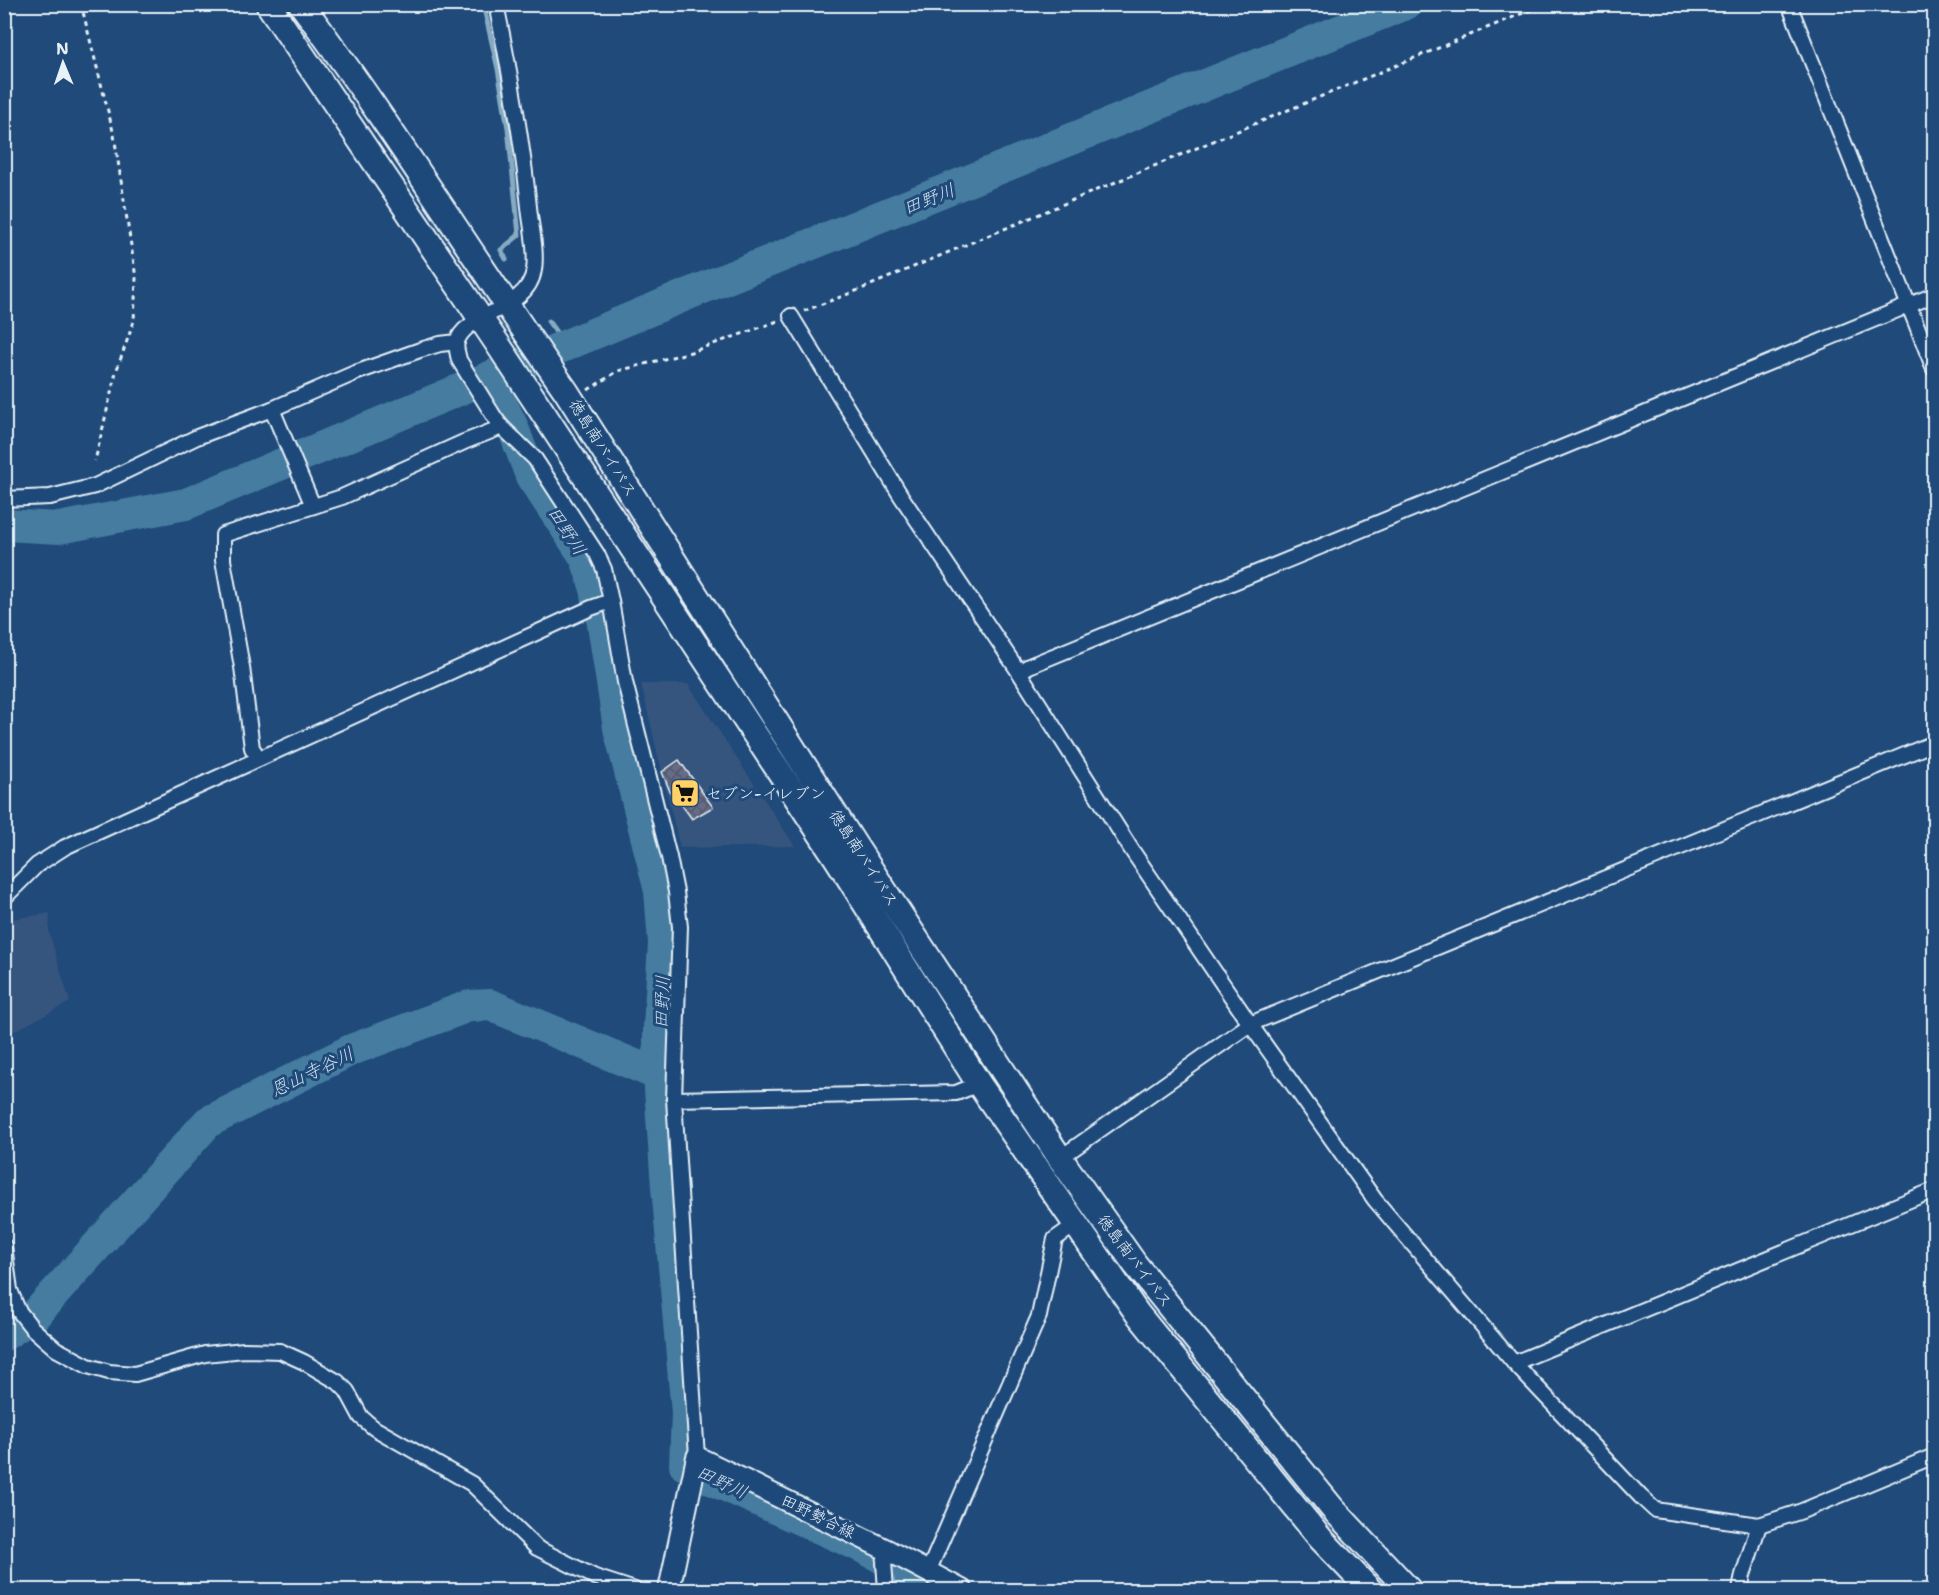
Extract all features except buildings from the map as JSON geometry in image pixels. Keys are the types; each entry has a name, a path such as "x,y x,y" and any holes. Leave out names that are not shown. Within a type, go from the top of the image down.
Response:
{"highway":[{"name":"徳島南バイパス","path":"268,4 495,340 837,860 980,1084 1137,1313 1321,1539 1370,1590"},
{"name":"徳島南バイパス","path":"301,4 395,136 569,395 854,844 1060,1158 1135,1264 1201,1346 1332,1508 1409,1590"}],"main road":[{"name":"田野勢合線","path":"697,1457 887,1556 928,1572 962,1590"},
{"path":"669,1590 697,1457"}],"street":[{"path":"496,4 524,155 534,246 534,271 513,314 481,320 463,330 457,342 459,360 499,423 535,459 597,554 604,569 602,604 625,682 669,857 680,927 674,1099 697,1457"},
{"path":"1789,4 1935,369"},
{"path":"1019,672 1935,295"},
{"path":"790,316 901,496 1019,672 1133,852 1250,1024 1375,1200 1514,1363 1655,1510 1759,1525 1935,1456"},
{"path":"4,499 50,497 95,486 197,437 274,416 355,372 420,350 457,342"},
{"path":"274,416 313,506"},
{"path":"259,758 252,748 242,667 223,560 223,535 342,497 464,442 499,423"},
{"path":"4,898 38,865 65,847 602,604"},
{"path":"1060,1158 1250,1024 1935,743"},
{"path":"674,1099 956,1093 980,1084"},
{"path":"1514,1363 1935,1190"},
{"path":"928,1572 1039,1316 1055,1239 1076,1224"},
{"path":"4,1246 10,1290 21,1314 32,1328 56,1349 88,1366 109,1372 135,1374 205,1354 244,1350 280,1352 304,1362 338,1382 347,1391 361,1417 374,1428 472,1484 537,1548 595,1577 635,1590"},
{"path":"1740,1590 1759,1525"},
{"path":"886,1590 887,1556"}],"path":[{"path":"81,4 114,135 136,278 134,321 116,372 95,461"},
{"path":"569,395 618,371 691,352 861,289 1545,4"}],"shaded area":[{"path":"641,684 688,684 795,846 680,848"},
{"path":"5,911 12,919 50,913 49,932 70,1002 5,1036"}],"waterway":[{"path":"483,4 498,69 508,128 519,235 501,250 506,259"},
{"name":"田野川","path":"4,525 59,528 186,504 698,290 1406,4"},
{"path":"548,321 566,346"},
{"name":"田野川","path":"489,378 513,428 531,476 586,558 596,589 603,624 619,728 660,891 664,943 659,1027 659,1075 687,1413 685,1465 719,1483 862,1547 942,1590"},
{"name":"恩山寺谷川","path":"4,1335 35,1315 208,1122 351,1050 469,1006 490,1005 659,1075"}],"place":[{"name":"セブン-イレブン","path":"685,793"}]}
